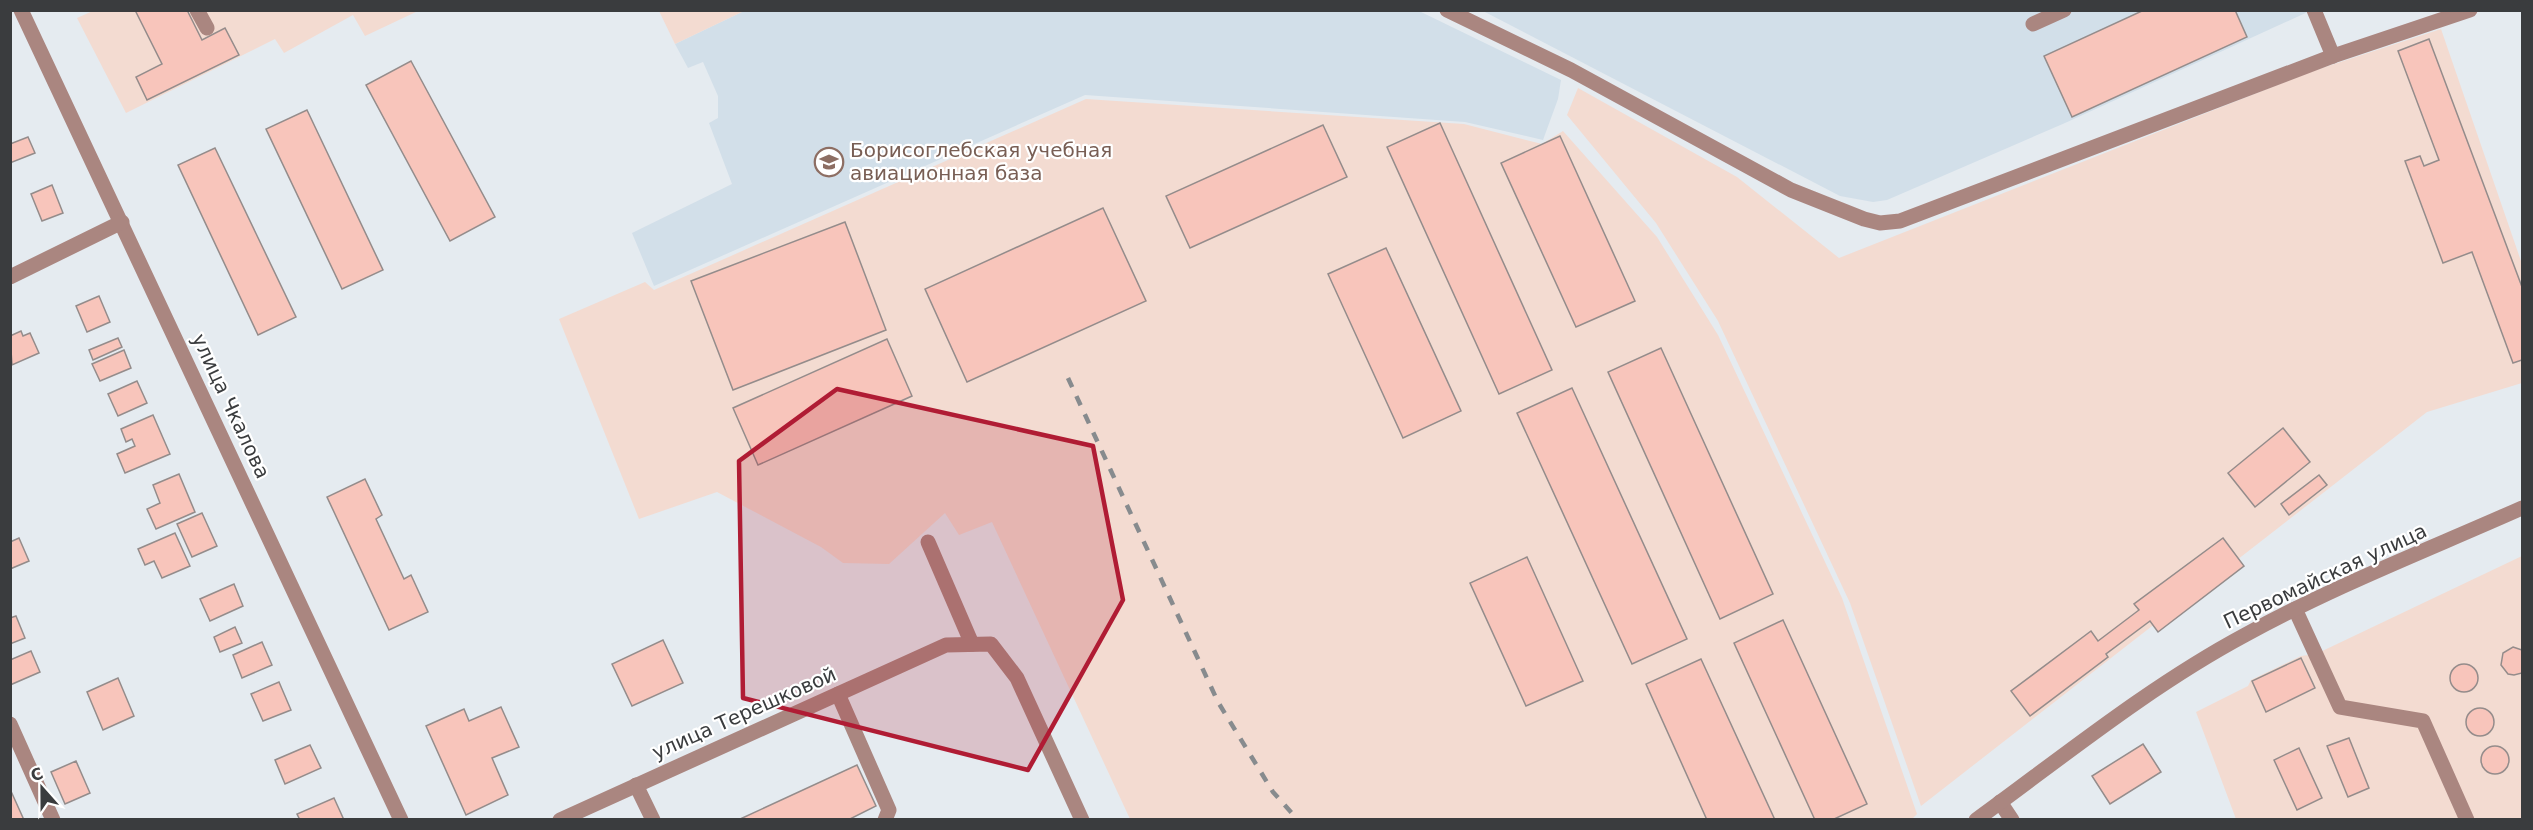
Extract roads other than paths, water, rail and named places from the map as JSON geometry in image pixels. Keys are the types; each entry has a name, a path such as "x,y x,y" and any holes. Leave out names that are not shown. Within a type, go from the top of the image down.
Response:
{"street":[{"name":"улица Чкалова","path":"21,10 401,819"},
{"path":"197,10 207,28"},
{"path":"1447,10 1571,70 1791,190 1880,223 1911,218 2333,56 2470,10"},
{"path":"2033,24 2064,10"},
{"path":"2314,10 2333,56"},
{"path":"10,277 122,222"},
{"name":"Первомайская улица","path":"1976,819 2180,673 2295,609 2523,508"},
{"path":"928,542 972,644 991,644 1017,678 1082,819"},
{"path":"2295,609 2340,707 2423,721 2467,819"},
{"name":"улица Терешковой","path":"560,819 946,645 972,644"},
{"path":"838,694 889,810 885,819"},
{"path":"10,724 53,819"},
{"path":"636,785 652,819"},
{"path":"2000,802 2013,819"}],"railway":[{"path":"1068,378 1218,702 1273,792 1298,820"}],"place":[{"name":"Борисоглебская учебная авиационная база","path":"829,162"}]}
